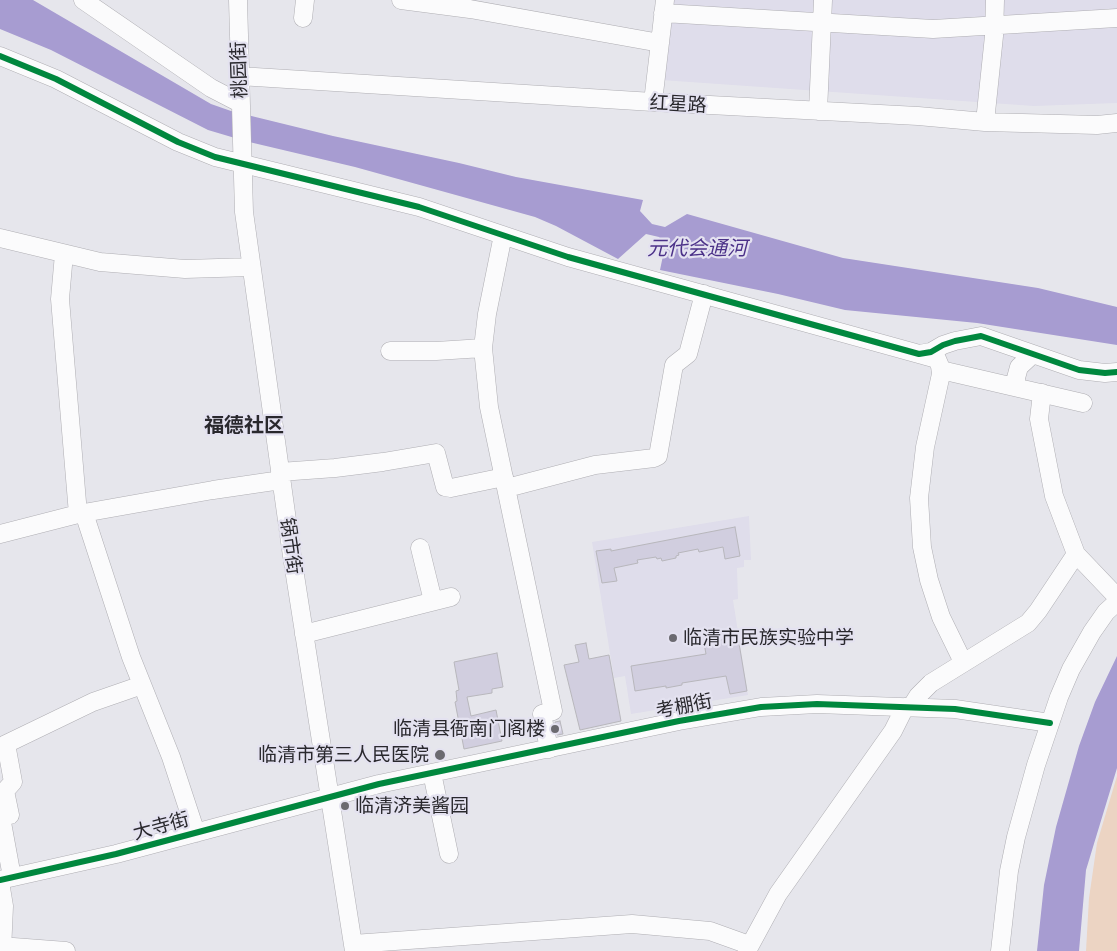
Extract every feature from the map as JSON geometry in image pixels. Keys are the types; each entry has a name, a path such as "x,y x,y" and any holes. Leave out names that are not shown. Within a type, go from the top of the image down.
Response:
{"street":[{"path":"83,0 210,88 240,103"},
{"name":"桃园街","path":"238,0 242,139"},
{"path":"302,18 305,0"},
{"path":"402,0 470,9 660,43"},
{"path":"818,111 823,0"},
{"path":"985,122 995,0"},
{"path":"653,102 664,6 822,22 933,29 1117,18"},
{"path":"0,56 56,79 178,142 215,157 419,207 568,257 937,359 940,370 925,447 919,498 919,523 929,580 941,617 963,662"},
{"name":"红星路","path":"239,76 653,102 918,116 985,122 1097,125 1117,123"},
{"name":"锅市街","path":"242,139 244,212 251,267 280,476 353,947"},
{"path":"503,235 487,314 483,348 489,407 553,711 542,714 549,748"},
{"path":"0,238 100,262 185,269 251,267"},
{"path":"64,254 60,298 81,514 131,657 171,757 196,833"},
{"path":"0,534 81,514 280,476 436,453 444,487 452,488 506,483 595,465 654,458 658,456 674,366 688,354 704,294"},
{"path":"920,354 931,352 955,341 981,336 1079,370 1105,373 1117,372"},
{"path":"390,351 483,348"},
{"path":"1016,388 1016,378 1020,367 1033,354"},
{"path":"940,370 1084,404"},
{"path":"1042,394 1039,419 1054,496 1076,554 1117,597"},
{"path":"420,548 433,601"},
{"path":"353,947 632,924 710,931 748,948 778,894 893,732 908,707 931,683 1028,623 1076,554"},
{"path":"304,634 451,597"},
{"path":"1000,951 1009,871 1014,845 1036,765 1050,723 1071,669 1092,632 1106,612 1117,602"},
{"path":"66,951 1,947 4,880 1,817 10,815 5,791 12,782 6,744 93,702 142,684"},
{"name":"考棚街","path":"329,797 379,784 549,748 679,721 762,707 817,704 955,709 1050,723"},
{"path":"432,773 449,854"},
{"name":"大寺街","path":"4,880 116,854 329,797"}],"shaded area":[{"path":"669,0 1117,0 1117,103 1034,106 661,80"},
{"name":"临清市民族实验中学","path":"749,516 751,560 744,560 744,567 737,568 738,599 733,600 748,695 631,714 625,676 614,678 592,542"},
{"path":"1117,776 1117,951 1086,951 1089,898 1097,843"}],"water":[{"name":"元代会通河","path":"0,0 33,0 211,104 231,111 516,177 643,200 640,211 652,224 665,227 687,214 843,258 1038,288 1117,307 1117,345 977,323 845,310 660,270 665,246 659,237 646,234 618,259 535,217 355,167 245,141 208,130 51,50 0,29"},
{"path":"1117,656 1117,768 1086,870 1079,951 1037,951 1044,885 1056,827 1079,746 1095,702"}],"building":[{"path":"735,527 740,556 725,559 723,547 699,552 698,549 678,553 679,555 676,558 662,561 661,558 657,559 656,557 637,560 638,563 614,568 617,581 602,583 596,551 611,549 611,551"},
{"path":"738,637 747,691 730,694 726,676 682,683 682,685 666,688 666,686 635,691 631,666 706,654 704,643"},
{"path":"586,643 589,659 609,655 621,721 580,730 564,665 579,662 575,645"},
{"path":"497,653 503,687 492,689 492,693 467,697 471,716 496,710 502,741 464,749 455,702 457,701 456,691 459,690 454,662"},
{"path":"560,721 563,734 557,735 555,722"}],"cycle path":[{"path":"0,56 56,79 178,142 215,157 419,207 568,257 919,354 931,352 955,341 981,336 1079,370 1105,373 1117,372"},
{"path":"0,880 116,854 379,784 679,721 761,707 817,704 955,709 1050,723"}],"place":[{"name":"临清市民族实验中学","path":"673,638"},
{"name":"临清县衙南门阁楼","path":"555,729"},
{"name":"临清市第三人民医院","path":"440,755"},
{"name":"临清济美酱园","path":"345,806"}],"district":[{"name":"福德社区","path":"244,425"}]}
